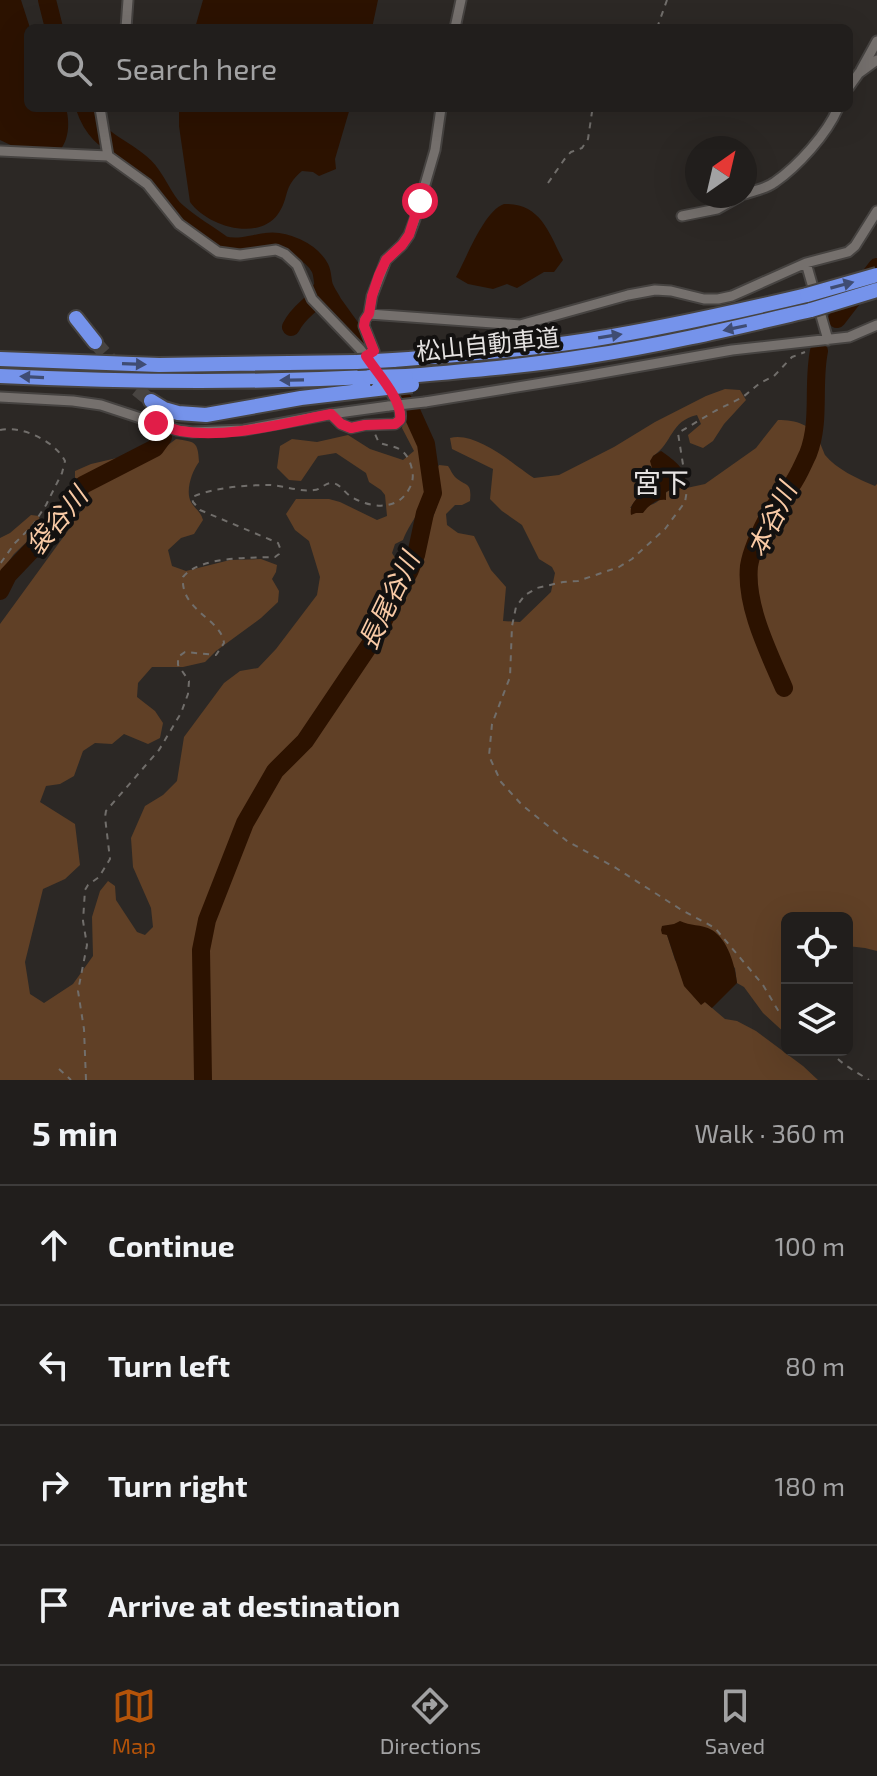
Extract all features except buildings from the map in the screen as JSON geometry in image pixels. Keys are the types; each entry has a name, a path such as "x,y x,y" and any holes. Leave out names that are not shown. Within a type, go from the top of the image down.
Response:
{"highway":[{"name":"松山自動車道","path":"0,357 159,365 365,356 393,360 480,353 659,328 807,295 877,275"},
{"path":"0,376 169,382 306,380 374,383 518,372 811,310 877,290"},
{"path":"76,318 95,342"},
{"path":"151,401 178,413 206,415 374,383"}],"street":[{"path":"126,24 128,0"},
{"path":"456,24 461,0"},
{"path":"853,81 877,41"},
{"path":"859,73 877,60"},
{"path":"101,112 108,156"},
{"path":"365,356 364,326 372,296 386,260 402,245 415,219 435,150 440,112"},
{"path":"757,190 775,183 790,169 826,131 836,112"},
{"path":"0,151 108,156 147,184 179,224 218,252 240,255 276,250 285,254 297,265 312,299 365,356 396,399 402,415 395,424 351,428 344,427 331,414"},
{"path":"682,216 719,208"},
{"path":"369,314 520,325 655,290 718,299 732,296 806,263 848,252 877,211"},
{"path":"806,263 828,340"},
{"path":"0,397 101,405 177,430 244,430 705,354 849,337 877,325"}],"path":[{"path":"658,24 667,0"},
{"path":"548,183 571,152 582,148 588,139 592,112"},
{"path":"781,1014 763,985 715,928 567,841 522,805 501,782 489,756 492,724 510,677 516,607 525,595 537,588 578,581 619,567 632,559 665,529 685,502 687,490 678,433 743,397 774,376 792,357 809,351 817,341"},
{"path":"86,1080 84,1029 78,991 87,945 83,921 84,894 110,859 105,817 110,805 159,750 181,713 189,681 178,665 178,657 185,652 216,655 224,643 220,631 190,602 183,586 183,577 189,570 231,558 275,557 279,554 278,543 200,510 192,497 231,488 270,485 313,491 332,483 338,484 348,495 361,502 391,505 407,493 413,476 405,451 379,443 374,425"},
{"path":"0,430 33,435 59,452 65,461 46,505 0,564"},
{"path":"834,1056 869,1080"},
{"path":"59,1069 71,1080"}],"shaded area":[{"path":"0,0 21,0 29,24 24,24 24,112 67,112 68,131 59,151 17,148 0,140"},
{"path":"203,0 378,0 373,24 196,24"},
{"path":"179,112 349,112 335,159 336,169 319,176 302,171 292,182 278,214 269,223 246,229 220,224 198,211 190,202"},
{"path":"504,204 517,205 535,214 548,230 563,260 554,272 544,272 517,288 507,284 493,289 468,284 456,277 483,225"},
{"path":"725,389 740,390 746,400 713,441 703,448 690,443 688,435 701,424 697,415 676,427 665,445 653,456 652,468 642,491 630,508 654,504 678,486 682,489 705,484 756,448 778,420 808,427 835,465 875,486 877,484 877,951 853,947 853,912 781,912 781,1030 737,983 735,968 688,925 662,926 675,960 705,1002 725,1019 737,1021 756,1031 781,1050 781,1056 790,1056 818,1080 0,1080 0,624 90,497 75,484 75,471 134,454 156,454 176,439 194,444 199,462 189,492 191,502 203,520 194,534 181,538 168,550 172,566 186,571 230,560 261,559 277,565 272,579 279,591 278,602 205,662 183,667 152,667 138,683 137,697 155,711 163,723 160,738 148,744 124,734 112,744 95,743 83,751 74,776 60,784 46,786 40,802 75,824 80,865 65,879 43,889 25,962 30,994 44,1003 73,984 93,956 92,917 100,891 108,881 115,886 116,900 137,932 145,935 153,927 151,908 133,867 131,838 145,806 163,795 177,781 184,737 224,683 240,671 258,668 317,595 320,577 309,541 295,530 286,514 296,499 329,499 377,520 387,516 385,495 381,490 369,482 366,473 336,453 318,456 301,481 289,480 277,468 280,446 292,439 317,442 348,435 370,449 403,460 414,451 402,428 403,423 411,421 424,454 428,489 403,540 395,544 392,553 397,561 405,561 425,540 437,506 434,474 439,465 448,466 455,477 469,487 470,501 455,505 446,514 447,525 458,533 474,536 491,570 506,587 503,621 520,622 551,592 555,573 552,567 539,559 522,525 490,499 493,469 452,449 450,438 471,439 482,444 534,478 559,475 706,396"},
{"path":"661,451 684,472 685,483 682,489 678,486 666,492 666,500 653,503 643,513 631,515 632,505 642,491 640,482 646,481 652,468 650,461"},
{"path":"31,515 39,516 41,528 14,554 0,573 0,538"},
{"path":"680,921 712,930 730,954 737,983 712,1008 705,1002 701,1005 684,986 667,935 662,934 662,926"}],"waterway":[{"name":"長尾谷川","path":"47,0 53,24"},
{"name":"長尾谷川","path":"87,112 103,136 149,172 173,208 223,245 281,242 304,252 316,262 333,303 412,413 426,444 433,493 410,570 375,637 305,741 275,771 245,823 207,920 201,950 203,1080"},
{"name":"本谷川","path":"837,319 877,267"},
{"name":"袋谷川","path":"291,327 323,286"},
{"name":"本谷川","path":"784,688 754,613 749,566 769,516 794,482 808,454 814,429 819,351"},
{"name":"袋谷川","path":"0,591 8,575 47,534 83,485 155,448 163,437"}],"tunnel":[{"path":"95,342 135,388 151,401"}],"district":[{"name":"宮下","path":"661,483"}],"route":[{"path":"156,423 177,430 214,432 277,425 331,414 344,427 351,428 395,424 400,420 402,415 396,399 366,356 374,351 364,326 379,275 386,260 409,235 420,201"}]}
